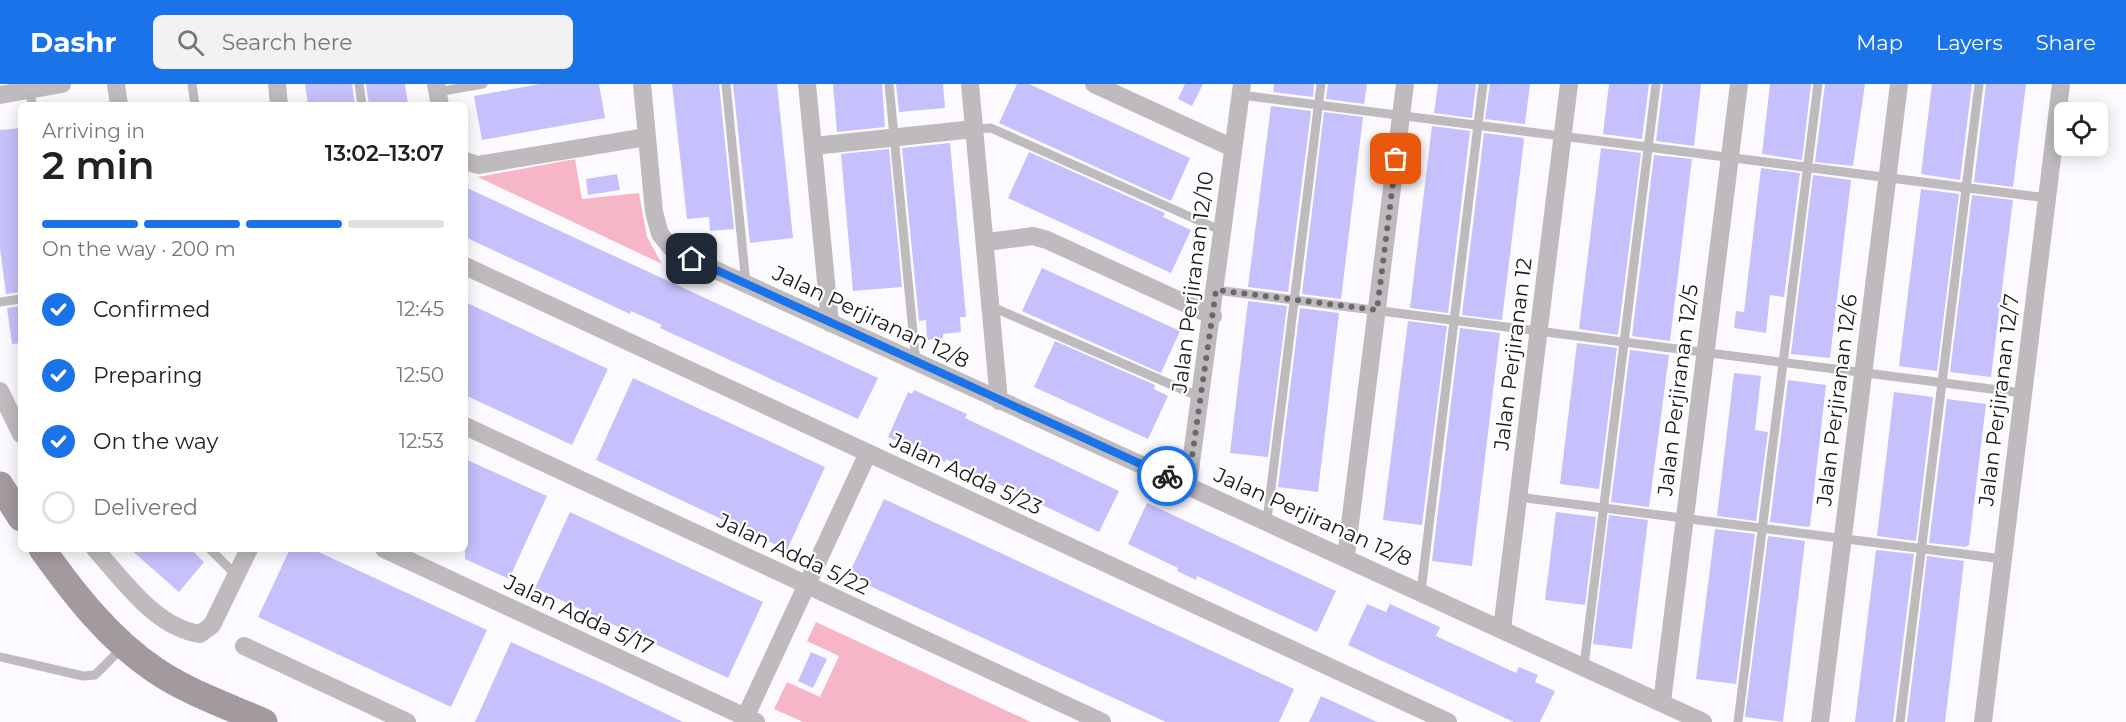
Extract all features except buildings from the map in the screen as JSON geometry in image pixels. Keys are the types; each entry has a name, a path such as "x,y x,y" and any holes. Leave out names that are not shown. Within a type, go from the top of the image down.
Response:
{"main road":[{"path":"0,485 18,513"},
{"path":"44,552 74,594 124,646 156,671 264,722"}],"street":[{"path":"0,95 34,92 62,84"},
{"path":"116,84 118,102"},
{"path":"277,84 279,102"},
{"path":"468,162 478,165 646,137 642,84"},
{"path":"807,84 830,323"},
{"path":"970,84 987,242 990,306 999,401"},
{"path":"1094,84 1233,148"},
{"path":"1346,556 1405,84"},
{"name":"Jalan Perjiranan 12","path":"1502,629 1569,84"},
{"name":"Jalan Perjiranan 12/5","path":"1662,702 1738,84"},
{"name":"Jalan Perjiranan 12/6","path":"1820,722 1899,84"},
{"name":"Jalan Perjiranan 12/7","path":"1983,722 2061,84"},
{"name":"Jalan Perjiranan 12/10","path":"1188,485 1213,316 1241,90"},
{"path":"814,146 974,129"},
{"name":"Jalan Perjiranan 12/8","path":"646,137 654,212 660,234 675,250 916,363 1267,520 1704,722"},
{"path":"987,242 1033,236 1047,240 1213,316"},
{"name":"Jalan Adda 5/23","path":"468,267 1448,722"},
{"path":"0,391 18,428"},
{"name":"Jalan Adda 5/22","path":"468,427 1102,722"},
{"path":"748,720 868,453"},
{"path":"98,552 127,585 170,625 184,632 200,634 212,625 248,552"},
{"name":"Jalan Adda 5/17","path":"390,552 748,720"},
{"path":"244,646 407,722"}],"lane":[{"path":"192,84 195,102"},
{"path":"359,84 362,102"},
{"path":"438,94 483,84"},
{"path":"726,84 746,284"},
{"path":"889,84 916,363"},
{"path":"1267,520 1321,84"},
{"path":"1420,591 1483,84"},
{"path":"1584,666 1656,84"},
{"path":"1738,722 1818,84"},
{"path":"1900,722 1979,84"},
{"path":"1241,90 1319,105 1401,116 2047,198"},
{"path":"974,129 991,128 1222,231"},
{"path":"1216,290 2023,393"},
{"path":"0,302 18,299"},
{"path":"990,306 1202,397"},
{"path":"1518,497 2003,559"},
{"path":"213,552 236,575"},
{"path":"0,657 83,676 95,675 124,646"}],"shaded area":[{"path":"575,159 582,199 639,193 647,237 662,264 478,177"},
{"path":"816,622 1031,722 803,722 774,709 787,682 820,697 839,656 807,641"}],"way so far":[{"path":"1167,476 1188,485 1191,475 1216,290 1377,310 1396,159"}],"route":[{"path":"692,259 1167,476"}]}
